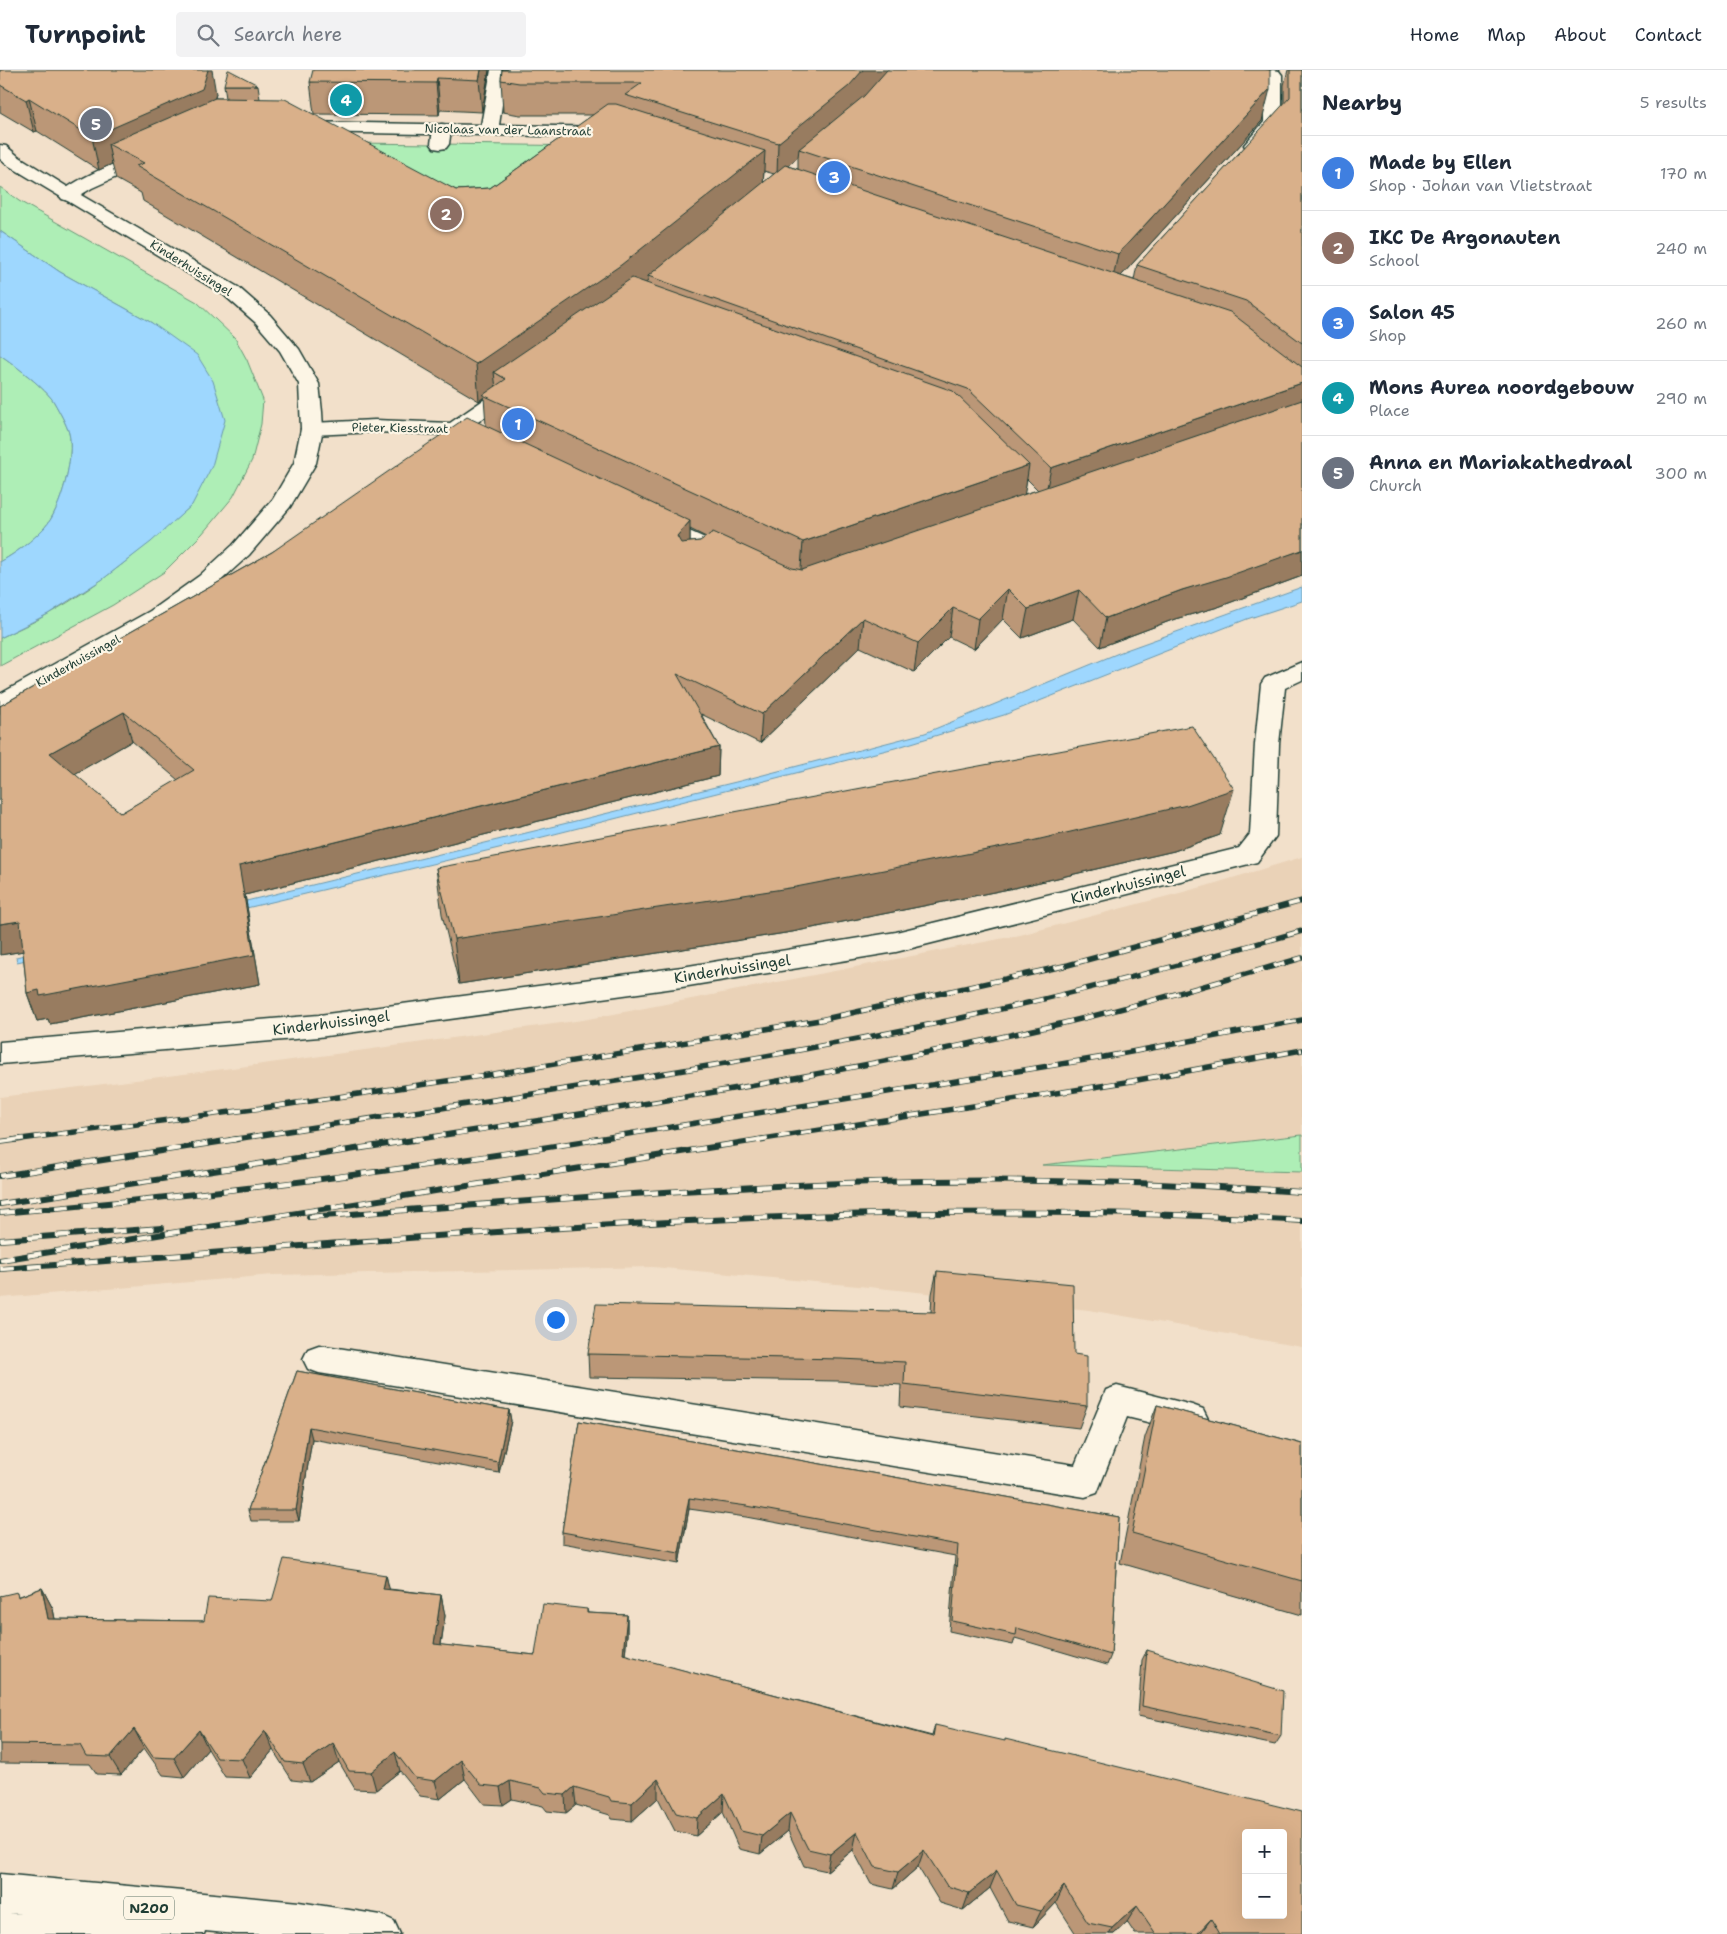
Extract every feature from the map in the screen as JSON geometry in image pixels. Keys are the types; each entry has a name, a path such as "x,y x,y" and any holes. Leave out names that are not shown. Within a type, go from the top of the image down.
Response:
{"main road":[{"path":"489,130 499,70"},
{"path":"1253,73 1292,77"},
{"path":"1240,159 1273,123 1273,75"},
{"name":"Nicolaas van der Laanstraat","path":"286,127 441,137 489,130 618,132 627,135"},
{"path":"68,195 86,184 164,149"},
{"name":"Kinderhuissingel","path":"0,150 12,160 68,195 231,291 263,318 289,349 308,384 312,412 312,429 305,463 282,502 241,550 207,581 158,616 0,705"},
{"name":"Pieter Kiesstraat","path":"312,429 375,426 464,433 526,379"},
{"path":"640,515 703,554 746,566"},
{"name":"Kinderhuissingel","path":"0,1054 319,1026 682,977 896,942 1248,855 1263,836 1267,744 1273,684 1302,670"},
{"path":"319,1358 1085,1482 1117,1400 1219,1426"},
{"name":"N200","path":"0,1893 299,1921 381,1934"},
{"name":"N200","path":"0,1931 13,1933 299,1921"}],"shaded area":[{"path":"1302,857 1302,1135 1047,1165 1302,1172 1302,1347 1089,1310 653,1267 273,1275 0,1298 0,1097 240,1067 583,1020 1020,935 1206,886"}],"green space":[{"path":"355,143 599,146 492,224"},
{"path":"0,187 19,201 197,302 235,338 247,360 263,400 261,424 252,460 233,497 202,534 164,572 113,605 0,666 0,638 68,603 87,590 141,549 192,505 152,323 60,272 0,231"},
{"path":"0,355 29,377 54,402 69,433 70,455 61,496 51,519 29,542 0,562"},
{"path":"1302,1135 1302,1172 1042,1165"}],"water":[{"path":"0,231 60,272 152,323 197,355 213,381 225,420 212,466 192,505 151,542 103,579 48,614 0,638 0,562 29,542 51,519 65,482 70,455 70,443 66,425 54,402 29,377 0,355"},
{"path":"1302,587 1302,601 1247,619 1004,715 895,748 499,848 17,962 16,957 740,781 925,733 1126,650"}],"building":[{"path":"0,70 208,70 202,89 92,137 29,98 26,100 0,85"},
{"path":"229,70 258,85 224,85"},
{"path":"313,70 481,70 479,80 437,78 436,83 310,82"},
{"path":"502,70 863,70 849,86 778,143 625,95 642,83 519,83 501,80"},
{"path":"887,70 1270,70 1270,89 1118,254 799,149 864,96"},
{"path":"1290,70 1302,70 1302,343 1246,301 1137,265 1290,97"},
{"path":"215,98 285,99 456,190 490,188 608,104 616,104 765,151 621,265 476,364 136,166 144,163 108,144"},
{"path":"785,165 1230,312 1302,367 1302,383 1051,468 968,389 648,276"},
{"path":"632,278 953,391 1029,465 803,542 483,395 506,379 494,372"},
{"path":"1302,400 1302,550 1226,577 1182,590 1106,618 1079,590 1028,609 1008,589 978,619 953,608 918,643 863,618 762,714 677,674 719,747 239,866 254,955 40,996 39,990 27,993 20,921 0,924 0,706 272,552 467,417 690,521 677,536 681,543 700,541 713,532 792,568 802,570","holes":["124,712 194,770 121,813 50,753"]},
{"path":"1192,726 1234,789 1187,805 1023,843 796,887 454,939 436,868"},
{"path":"937,1271 1073,1284 1074,1354 1087,1356 1087,1406 904,1384 905,1362 588,1354 596,1304 935,1312"},
{"path":"297,1371 509,1410 498,1462 309,1427 296,1510 248,1510"},
{"path":"1157,1405 1302,1444 1302,1581 1132,1533"},
{"path":"579,1421 1119,1517 1111,1655 1017,1628 1016,1635 952,1621 958,1545 747,1506 689,1498 679,1553 562,1532"},
{"path":"284,1559 386,1575 383,1589 441,1595 434,1644 535,1655 543,1604 587,1609 587,1613 627,1615 623,1654 933,1737 935,1725 1005,1741 1005,1739 1302,1812 1302,1934 1220,1934 1211,1919 1197,1934 1156,1934 1137,1906 1112,1928 1088,1923 1064,1886 1041,1911 1016,1905 997,1871 969,1893 947,1886 924,1850 898,1872 875,1867 857,1832 830,1854 808,1849 790,1813 762,1836 741,1831 724,1794 697,1818 676,1813 658,1779 632,1803 611,1801 609,1797 574,1787 565,1795 545,1793 541,1788 510,1781 500,1787 481,1785 461,1760 435,1781 415,1778 395,1752 371,1772 349,1771 333,1743 303,1764 285,1762 265,1731 242,1759 217,1758 199,1730 174,1758 153,1757 134,1729 110,1757 86,1756 80,1745 0,1744 0,1596 17,1592 18,1597 42,1588 48,1619 204,1621 208,1598 272,1601"},
{"path":"1147,1650 1283,1691 1281,1736 1142,1706"}],"railway":[{"path":"13,1140 270,1107 494,1074 820,1020 1068,965 1302,901"},
{"path":"230,1140 596,1084 870,1037 1090,988 1302,931"},
{"path":"412,1140 719,1091 872,1064 1094,1016 1302,958"},
{"path":"591,1140 1104,1057 1302,1020"},
{"path":"757,1140 1132,1081 1302,1050"},
{"path":"0,1142 22,1139"},
{"path":"0,1176 238,1139"},
{"path":"0,1204 420,1139"},
{"path":"0,1213 300,1182 450,1162 599,1139"},
{"path":"0,1260 764,1139"},
{"path":"309,1217 661,1192 873,1182 980,1180 1088,1182 1302,1192"},
{"path":"0,1269 488,1233 813,1216 976,1213 1139,1214 1302,1221"},
{"path":"0,1240 162,1228"}],"place":[{"name":"Mons Aurea noordgebouw","path":"346,100"},
{"name":"Anna en Mariakathedraal","path":"96,124"},
{"name":"Salon 45","path":"834,177"},
{"name":"IKC De Argonauten","path":"446,214"},
{"name":"Made by Ellen","path":"518,424"}]}
